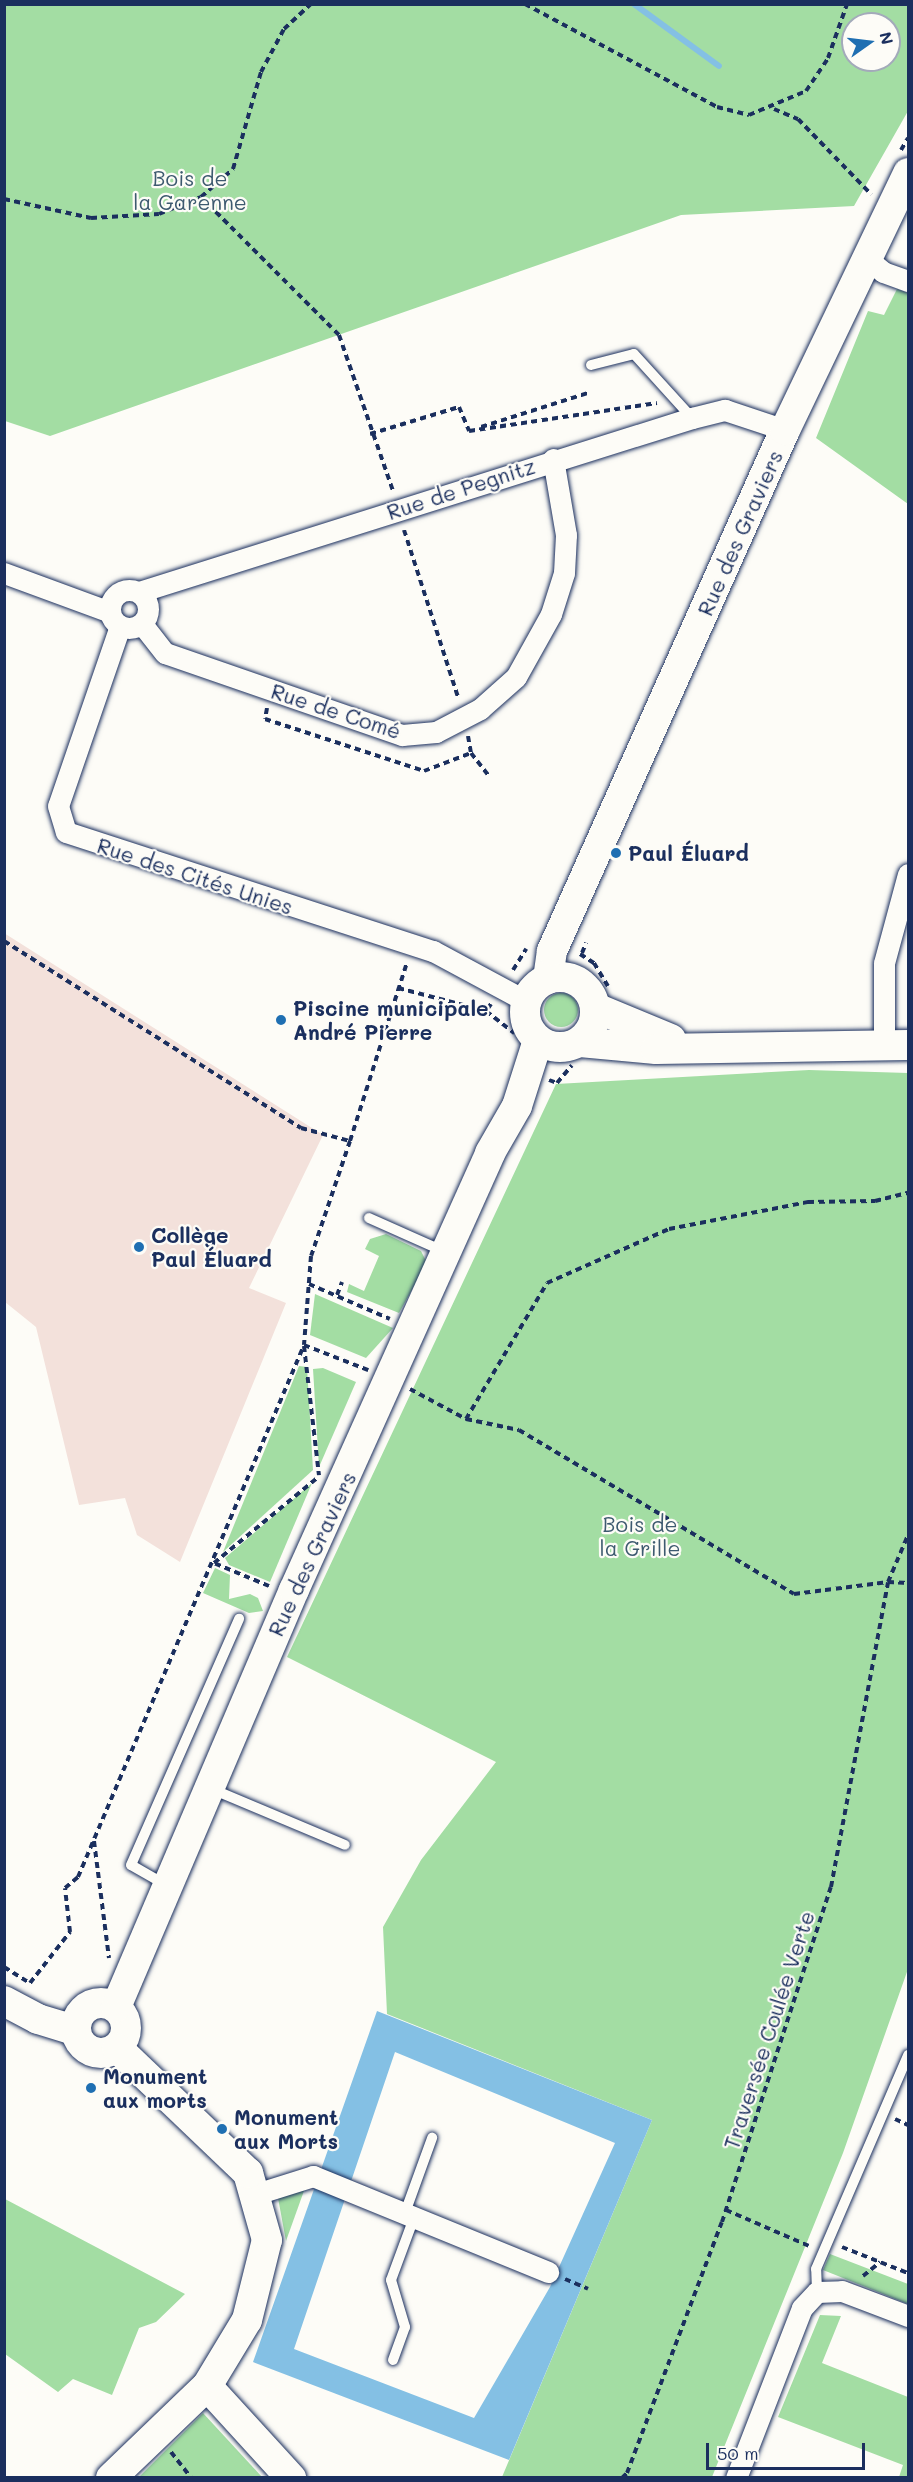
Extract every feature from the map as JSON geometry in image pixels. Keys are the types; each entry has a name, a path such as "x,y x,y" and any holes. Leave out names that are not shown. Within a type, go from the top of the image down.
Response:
{"street":[{"name":"Rue des Graviers","path":"548,979 552,951 580,897 785,430 909,173"},
{"path":"866,258 883,272 909,280"},
{"name":"Rue de Pegnitz","path":"115,619 116,595 139,592 553,459 692,418 725,410 785,430"},
{"name":"Rue de Comé","path":"142,624 165,653 402,735 436,732 465,718 516,677 551,614 564,573 566,535 553,459"},
{"path":"4,573 115,619 142,624 149,607 139,592"},
{"name":"Rue des Cités Unies","path":"115,619 58,806 59,825 72,837 412,944 526,1001"},
{"path":"692,1044 626,1024 596,1008 580,982 548,979 526,1001 525,1016 562,1043 656,1049 692,1044 896,1044 884,963 906,887"},
{"name":"Rue des Graviers","path":"580,897 574,934 580,982"},
{"path":"562,1043 590,1033 596,1008"},
{"name":"Rue des Graviers","path":"120,1998 294,1590 445,1253 517,1106 562,1043"},
{"path":"4,2001 38,2019 75,2030 87,2049 102,2053 117,2048 126,2027 120,1998 92,2003 79,2014 75,2030"},
{"path":"111,2478 207,2386 247,2320 267,2240 256,2194 238,2161 117,2048"},
{"path":"256,2194 313,2176 355,2189 548,2272"},
{"path":"736,2478 802,2308 817,2292 842,2291 909,2316"},
{"path":"207,2386 291,2478"}],"lane":[{"path":"591,365 634,354 692,418"},
{"path":"369,1218 445,1253"},
{"path":"167,1886 131,1865 239,1619"},
{"path":"209,1788 345,1845"},
{"path":"817,2292 816,2269 909,2055"},
{"path":"393,2360 405,2327 392,2280 432,2138"}],"path":[{"path":"4,199 91,218 159,214 201,197 233,169 261,72 284,29 311,4"},
{"path":"525,4 717,107 749,115 774,109 806,91 828,58 847,4"},
{"path":"774,109 798,119 875,197 895,201"},
{"path":"201,197 339,335 465,718"},
{"path":"469,431 591,392"},
{"path":"469,431 676,400"},
{"path":"370,434 459,407 469,431"},
{"path":"4,941 301,1128 350,1141"},
{"path":"214,1563 311,1479 321,1478 303,1345 311,1256 412,944"},
{"path":"398,988 486,1011"},
{"path":"466,1419 547,1283 669,1228 808,1202 875,1201 909,1193"},
{"path":"337,1295 342,1282"},
{"path":"309,1283 399,1322"},
{"path":"303,1345 390,1379 466,1419 519,1430 794,1594 888,1582 909,1583"},
{"path":"4,1967 30,1983 70,1932 65,1888 78,1877 214,1563 303,1345"},
{"name":"Traversée Coulée Verte","path":"628,2475 726,2210 831,1887 888,1582 909,1535"},
{"path":"214,1563 274,1589 294,1590"},
{"path":"94,1840 113,1986 120,1998"},
{"path":"726,2210 909,2273"},
{"path":"856,2277 871,2274 880,2262"},
{"path":"165,2445 191,2478"},
{"path":"622,2478 628,2475"}],"shaded area":[{"name":"Collège Paul Éluard","path":"4,933 323,1135 249,1288 286,1303 180,1562 137,1535 125,1498 79,1505 36,1327 5,1302"}],"green space":[{"name":"Bois de la Garenne","path":"5,4 908,5 908,111 854,206 681,215 50,436 5,421"},
{"path":"897,289 908,293 908,504 816,438 868,311 884,315"},
{"path":"561,993 573,998 578,1010 573,1022 561,1027 549,1022 544,1010 549,998"},
{"name":"Bois de la Grille","path":"809,1070 908,1073 908,1969 843,2153 712,2477 502,2477 652,2120 387,2014 383,1927 421,1860 496,1762 287,1657 556,1084"},
{"path":"386,1234 421,1251 427,1263 399,1313 347,1292 349,1284 364,1291 379,1256 365,1249 370,1239"},
{"path":"315,1294 393,1328 366,1358 310,1335"},
{"path":"299,1366 307,1367 313,1470 223,1552"},
{"path":"323,1368 356,1382 319,1467 313,1369"},
{"path":"312,1483 270,1582 229,1565 225,1558"},
{"path":"215,1568 230,1575 229,1599 250,1594 258,1598 263,1611 249,1613 203,1593"},
{"path":"305,2188 286,2241 278,2198"},
{"path":"5,2199 185,2294 156,2322 139,2328 112,2395 73,2379 58,2392 5,2354"},
{"path":"830,2254 908,2284 908,2304 823,2270"},
{"path":"820,2315 841,2316 822,2363 908,2397 908,2477 899,2477 903,2465 778,2417"},
{"path":"203,2413 262,2477 139,2477"}],"water":[{"path":"377,2011 652,2120 509,2460 253,2362","holes":["395,2052 615,2143 550,2287 474,2418 294,2349"]}],"waterway":[{"path":"634,4 719,66"}],"place":[{"name":"Paul Éluard","path":"616,853"},
{"name":"Piscine municipale André Pierre","path":"281,1020"},
{"name":"Collège Paul Éluard","path":"139,1247"},
{"name":"Monument aux morts","path":"91,2088"},
{"name":"Monument aux Morts","path":"222,2129"}]}
